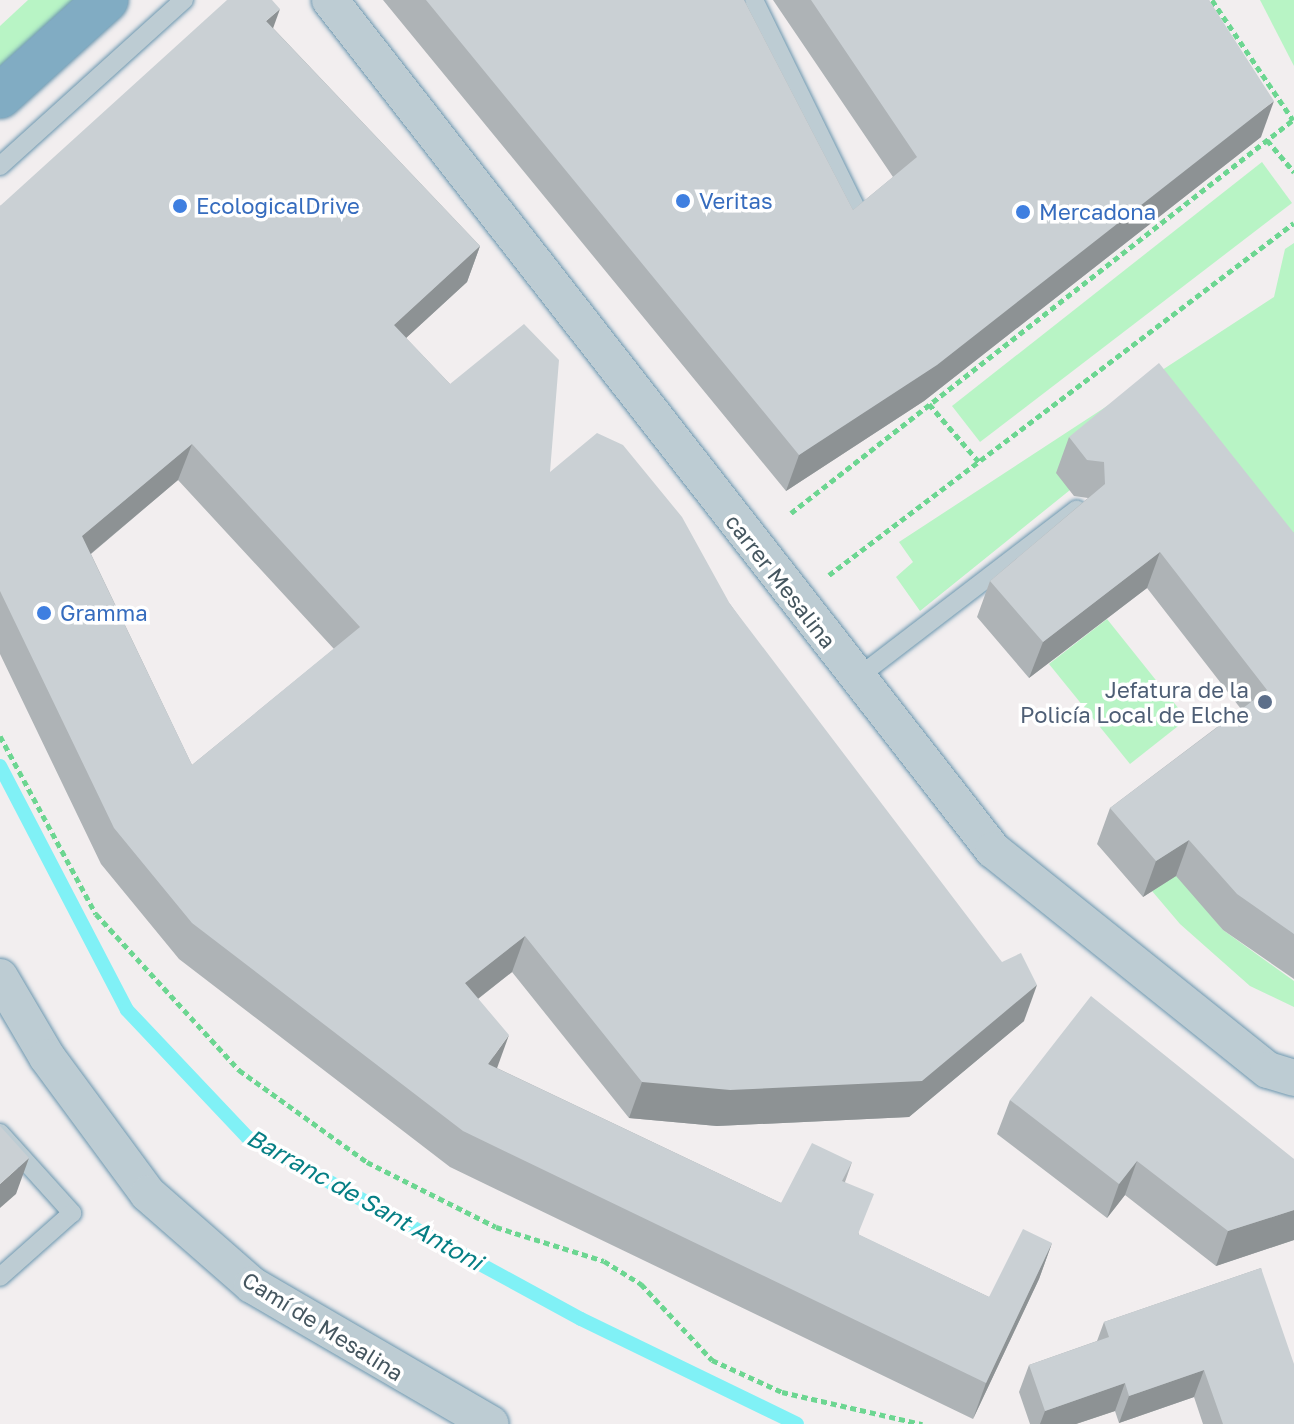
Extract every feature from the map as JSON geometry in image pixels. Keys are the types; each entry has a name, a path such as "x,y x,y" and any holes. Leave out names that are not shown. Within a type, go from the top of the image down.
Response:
{"highway":[{"path":"0,96 106,0"}],"street":[{"name":"carrer Mesalina","path":"326,4 993,850 1268,1070 1294,1078"},
{"name":"Camí de Mesalina","path":"0,977 47,1057 148,1194 252,1285 491,1424"}],"lane":[{"path":"0,166 184,0"},
{"path":"754,0 859,214"},
{"path":"857,678 1081,505"},
{"path":"0,1133 72,1213 0,1277"}],"path":[{"path":"791,513 1293,120 1212,0"},
{"path":"1267,140 1294,172"},
{"path":"821,581 1294,223"},
{"path":"929,404 979,462"},
{"path":"0,736 96,914 239,1070 367,1162 496,1227 604,1261 641,1284 712,1360 782,1392 922,1424"}],"green space":[{"path":"28,0 73,0 0,66 0,26"},
{"path":"1260,0 1294,0 1294,66"},
{"path":"1262,162 1292,203 980,442 952,406"},
{"path":"1294,243 1294,585 1146,399 1070,490 920,611 896,577 913,562 899,542 1274,297 1285,249"},
{"path":"1107,619 1187,719 1130,764 1049,664"},
{"path":"1178,874 1223,930 1294,981 1294,1007 1250,986 1180,924 1152,891"}],"building":[{"path":"227,0 272,0 280,9 266,21 480,246 394,325 450,384 524,324 559,360 550,472 597,433 623,445 682,517 730,604 1002,962 1021,953 1037,985 922,1081 730,1090 642,1082 525,936 465,983 509,1035 488,1064 781,1203 812,1143 852,1162 842,1181 874,1194 858,1234 989,1297 1023,1229 1052,1243 986,1383 463,1131 192,923 114,828 0,591 0,206","holes":["192,444 360,627 192,765 82,536"]},
{"path":"426,0 744,0 853,210 917,157 811,0 1209,0 1274,101 937,365 799,455"},
{"name":"Jefatura de la Policía Local de Elche","path":"1159,363 1294,533 1294,934 1237,894 1189,840 1156,861 1110,808 1267,690 1160,552 1043,642 990,581 1105,484 1104,462 1087,460 1069,437"},
{"path":"1091,996 1294,1159 1294,1210 1228,1231 1137,1161 1119,1184 1010,1100"},
{"path":"0,1126 29,1158 0,1184"},
{"path":"1261,1268 1294,1364 1294,1424 1223,1424 1204,1370 1129,1396 1125,1383 1045,1411 1029,1365 1109,1337 1104,1322"}],"waterway":[{"name":"Barranc de Sant Antoni","path":"0,766 127,1010 247,1137 581,1319 797,1424"}],"place":[{"name":"Veritas","path":"683,201"},
{"name":"EcologicalDrive","path":"180,206"},
{"name":"Mercadona","path":"1023,212"},
{"name":"Gramma","path":"44,613"},
{"name":"Jefatura de la Policía Local de Elche","path":"1265,702"}]}
